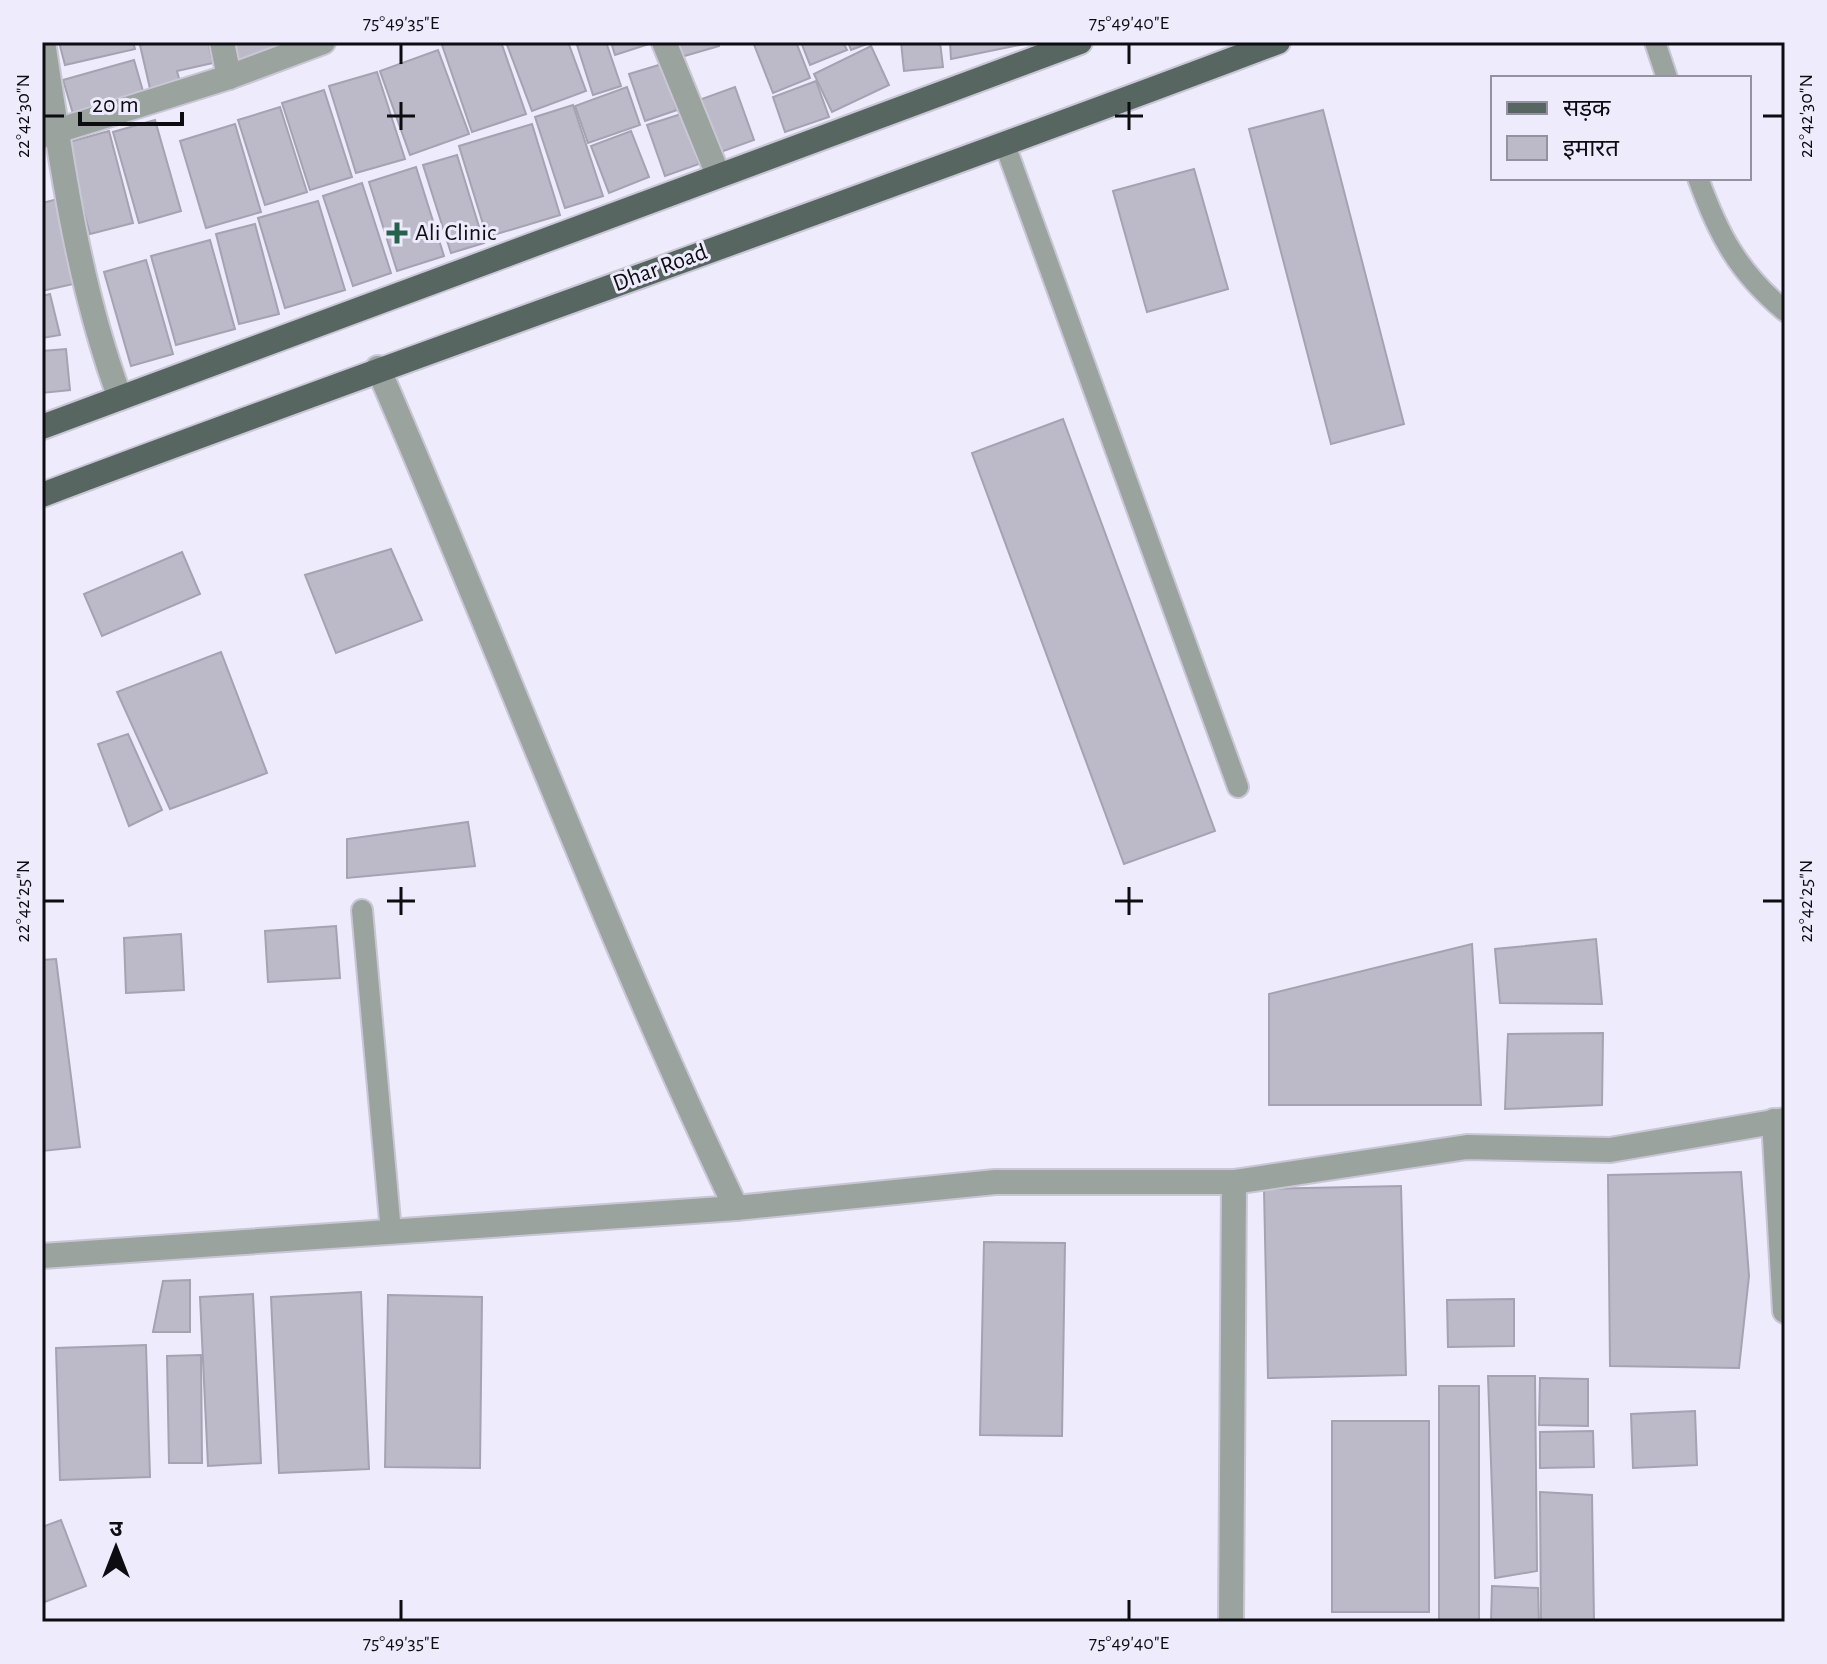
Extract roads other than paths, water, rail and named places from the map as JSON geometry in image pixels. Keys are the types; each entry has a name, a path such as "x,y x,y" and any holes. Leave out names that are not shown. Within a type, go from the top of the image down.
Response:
{"main road":[{"path":"42,427 1080,42"},
{"name":"Dhar Road","path":"42,495 378,368 1005,145 1278,42"}],"street":[{"path":"43,42 49,133 97,337 120,398"},
{"path":"222,42 229,77"},
{"path":"49,133 229,77 323,42"},
{"path":"664,42 718,175"},
{"path":"378,368 458,552 677,1085 736,1208"},
{"path":"42,1256 736,1208 995,1182 1234,1182 1467,1147 1610,1150 1780,1121 1785,1311"},
{"path":"1231,1622 1234,1182"}],"lane":[{"path":"1655,42 1666,76"},
{"path":"1005,145 1238,787"},
{"path":"1699,180 1713,220 1736,263 1785,311"},
{"path":"362,910 391,1232"}],"place":[{"name":"Ali Clinic","path":"397,233"}]}
